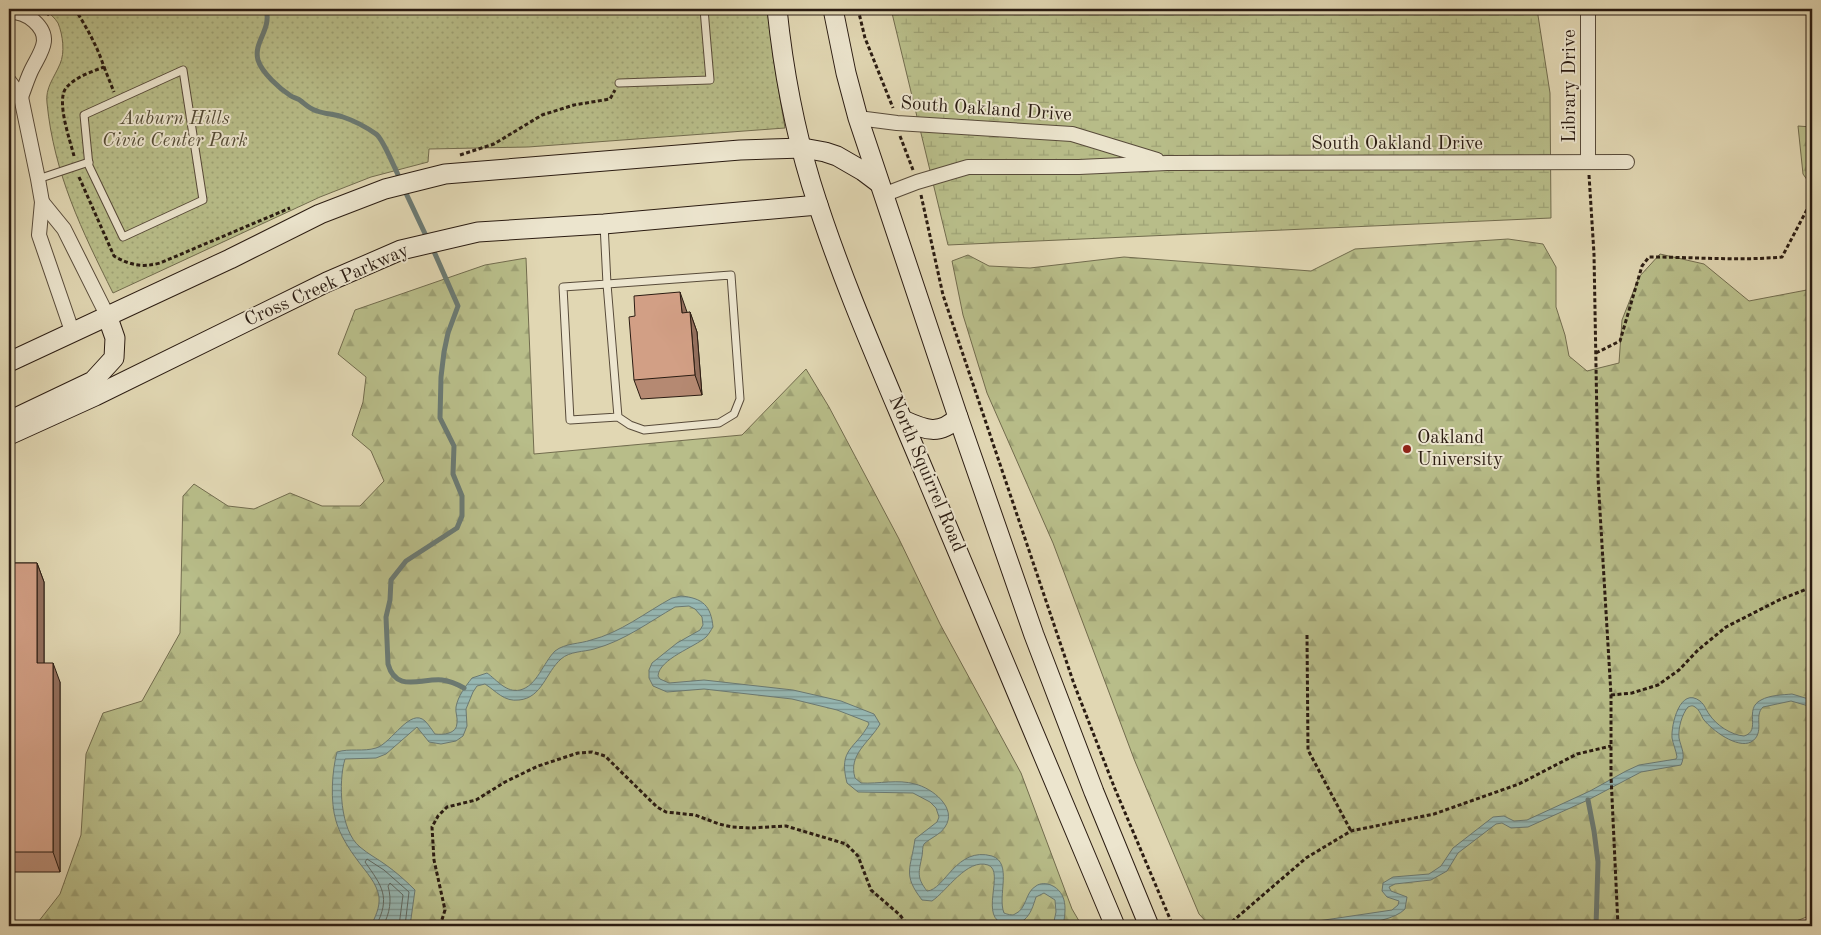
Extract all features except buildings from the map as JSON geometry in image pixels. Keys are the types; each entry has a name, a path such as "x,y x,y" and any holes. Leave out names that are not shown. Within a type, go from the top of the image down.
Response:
{"main road":[{"name":"North Squirrel Road","path":"777,9 785,71 803,148 818,205 843,273 1115,926"},
{"path":"833,9 858,118 958,417 1034,635 1094,792 1149,926"},
{"path":"9,362 230,259 320,214 385,189 445,174 740,150 803,148 837,156 863,171 881,189"},
{"name":"Cross Creek Parkway","path":"9,435 95,396 327,282 401,250 478,232 604,224 818,205"},
{"path":"9,421 93,381 114,358 115,338 107,315"},
{"path":"903,420 927,430 937,430 953,423 958,417"}],"street":[{"name":"Library Drive","path":"1588,9 1588,162"},
{"path":"9,12 19,12 28,15 43,31 45,39 42,54 15,97"},
{"path":"9,81 38,179 42,202 39,235 72,331"},
{"name":"South Oakland Drive","path":"858,118 897,123 1072,134 1167,163"},
{"name":"South Oakland Drive","path":"881,189 917,182 968,167 1079,167 1167,163 1626,162"},
{"path":"42,202 64,229 107,315"}],"lane":[{"path":"619,83 710,80 704,9"},
{"path":"182,70 203,200 123,238 89,166 84,114 117,100 182,70"},
{"path":"38,179 89,162"},
{"path":"604,224 618,417"},
{"path":"731,275 740,398 734,414 719,423 644,430 630,425 618,417 570,420 563,287 607,284 731,275"}],"path":[{"path":"75,9 98,51 117,100"},
{"path":"858,9 865,38 895,112"},
{"path":"104,67 74,80 66,88 62,96 62,108 80,181 114,256 137,266 160,263 292,208"},
{"path":"454,156 494,144 542,115 574,105 610,99 619,83"},
{"path":"899,133 914,172"},
{"path":"1588,162 1594,254 1598,478 1610,695 1611,776 1618,926"},
{"path":"920,192 943,296 1074,684 1172,926"},
{"path":"1596,353 1620,341 1642,266 1649,257 1712,257 1752,260 1782,257 1812,200"},
{"path":"1610,695 1632,693 1658,685 1679,670 1698,650 1726,628 1779,600 1812,587"},
{"path":"1307,634 1308,750 1351,831"},
{"path":"1227,926 1306,858 1351,831 1434,814 1519,784 1577,754 1611,746"},
{"path":"440,926 444,910 432,840 432,827 438,816 447,807 476,800 505,782 538,766 578,753 592,752 605,756 657,807 666,812 695,815 732,827 786,826 846,844 858,856 871,890 900,915 908,926"}],"green space":[{"name":"Auburn Hills Civic Center Park","path":"45,9 769,9 773,56 785,128 528,147 429,149 428,162 371,177 320,197 113,293 80,224 56,154 47,98 49,88 62,60 63,44 58,23"},
{"path":"891,9 1537,9 1550,93 1551,218 948,245"},
{"path":"1798,126 1812,127 1812,187 1803,174"},
{"name":"Oakland University","path":"1508,239 1543,244 1556,267 1556,307 1565,335 1569,356 1587,371 1619,363 1622,320 1639,277 1660,254 1704,264 1749,301 1812,289 1812,915 1783,926 1210,926 1199,914 1134,759 1053,543 987,393 963,315 952,261 968,255 989,266 1030,268 1124,257 1311,271 1355,249"},
{"path":"526,258 534,454 742,435 806,369 829,407 899,539 940,624 1021,773 1072,909 1082,926 35,926 60,894 81,835 86,754 103,713 142,701 180,633 183,496 194,484 228,506 254,509 290,493 322,506 360,506 384,481 371,451 352,435 363,402 366,377 338,354 355,310 485,265"}],"water":[{"path":"681,596 695,599 704,604 708,608 713,627 701,641 664,664 658,676 660,679 669,683 704,680 793,690 841,701 874,714 880,724 857,755 854,762 855,778 861,783 902,782 922,786 935,794 946,806 948,820 945,827 924,844 923,847 919,874 921,882 927,891 940,884 960,862 969,857 980,855 992,856 1002,865 1002,906 1004,913 1012,915 1019,912 1032,889 1039,884 1047,884 1057,888 1063,897 1065,914 1063,926 1053,926 1056,912 1055,900 1044,893 1036,897 1033,907 1022,921 1006,924 998,921 993,914 992,905 993,869 988,865 972,866 932,901 922,900 912,884 909,871 915,839 937,822 939,817 936,808 930,802 913,793 858,792 847,783 845,771 846,756 864,733 869,724 868,722 837,710 792,699 704,689 667,692 653,686 649,678 649,670 652,663 677,643 700,630 703,625 702,617 695,609 689,606 675,607 636,631 605,646 565,656 556,664 538,690 527,698 519,700 509,699 485,684 477,686 466,709 467,726 463,736 456,741 441,744 429,742 417,727 386,754 376,758 345,759 341,793 342,806 348,830 353,840 363,850 405,880 415,890 410,926 371,926 379,905 378,892 371,878 345,842 334,813 332,786 337,752 376,748 413,719 419,718 425,721 435,734 452,732 456,727 458,699 472,678 487,673 510,690 526,688 559,648 602,637 633,622 672,598"},
{"path":"1792,694 1812,700 1812,707 1791,701 1763,707 1759,715 1758,734 1751,742 1745,743 1732,741 1725,737 1704,720 1697,708 1688,707 1682,717 1679,730 1683,754 1681,765 1641,772 1588,800 1528,827 1511,828 1502,823 1496,824 1458,853 1447,871 1431,880 1395,884 1389,887 1391,891 1407,897 1405,909 1395,915 1382,920 1348,925 1284,926 1392,910 1398,905 1399,901 1387,897 1382,891 1383,883 1393,877 1429,874 1441,866 1453,848 1493,817 1504,816 1514,821 1527,820 1590,791 1639,765 1676,759 1677,754 1672,738 1673,725 1678,709 1687,699 1693,698 1700,701 1720,726 1729,732 1744,736 1752,730 1752,714 1756,704 1768,697"}],"waterway":[{"path":"266,9 267,23 257,54 260,65 267,75 292,97 300,100 308,107 320,112 340,116 360,124 376,134 386,148 401,181"},
{"path":"404,189 428,240"},
{"path":"432,247 458,306 448,333 444,352 440,418 454,446 453,474 462,496 462,516 457,528 406,561 391,580 390,600 386,617 388,664 392,673 403,681 442,680 464,688"},
{"path":"1588,800 1598,862 1596,926"}],"place":[{"name":"Oakland University","path":"1407,449"}]}
